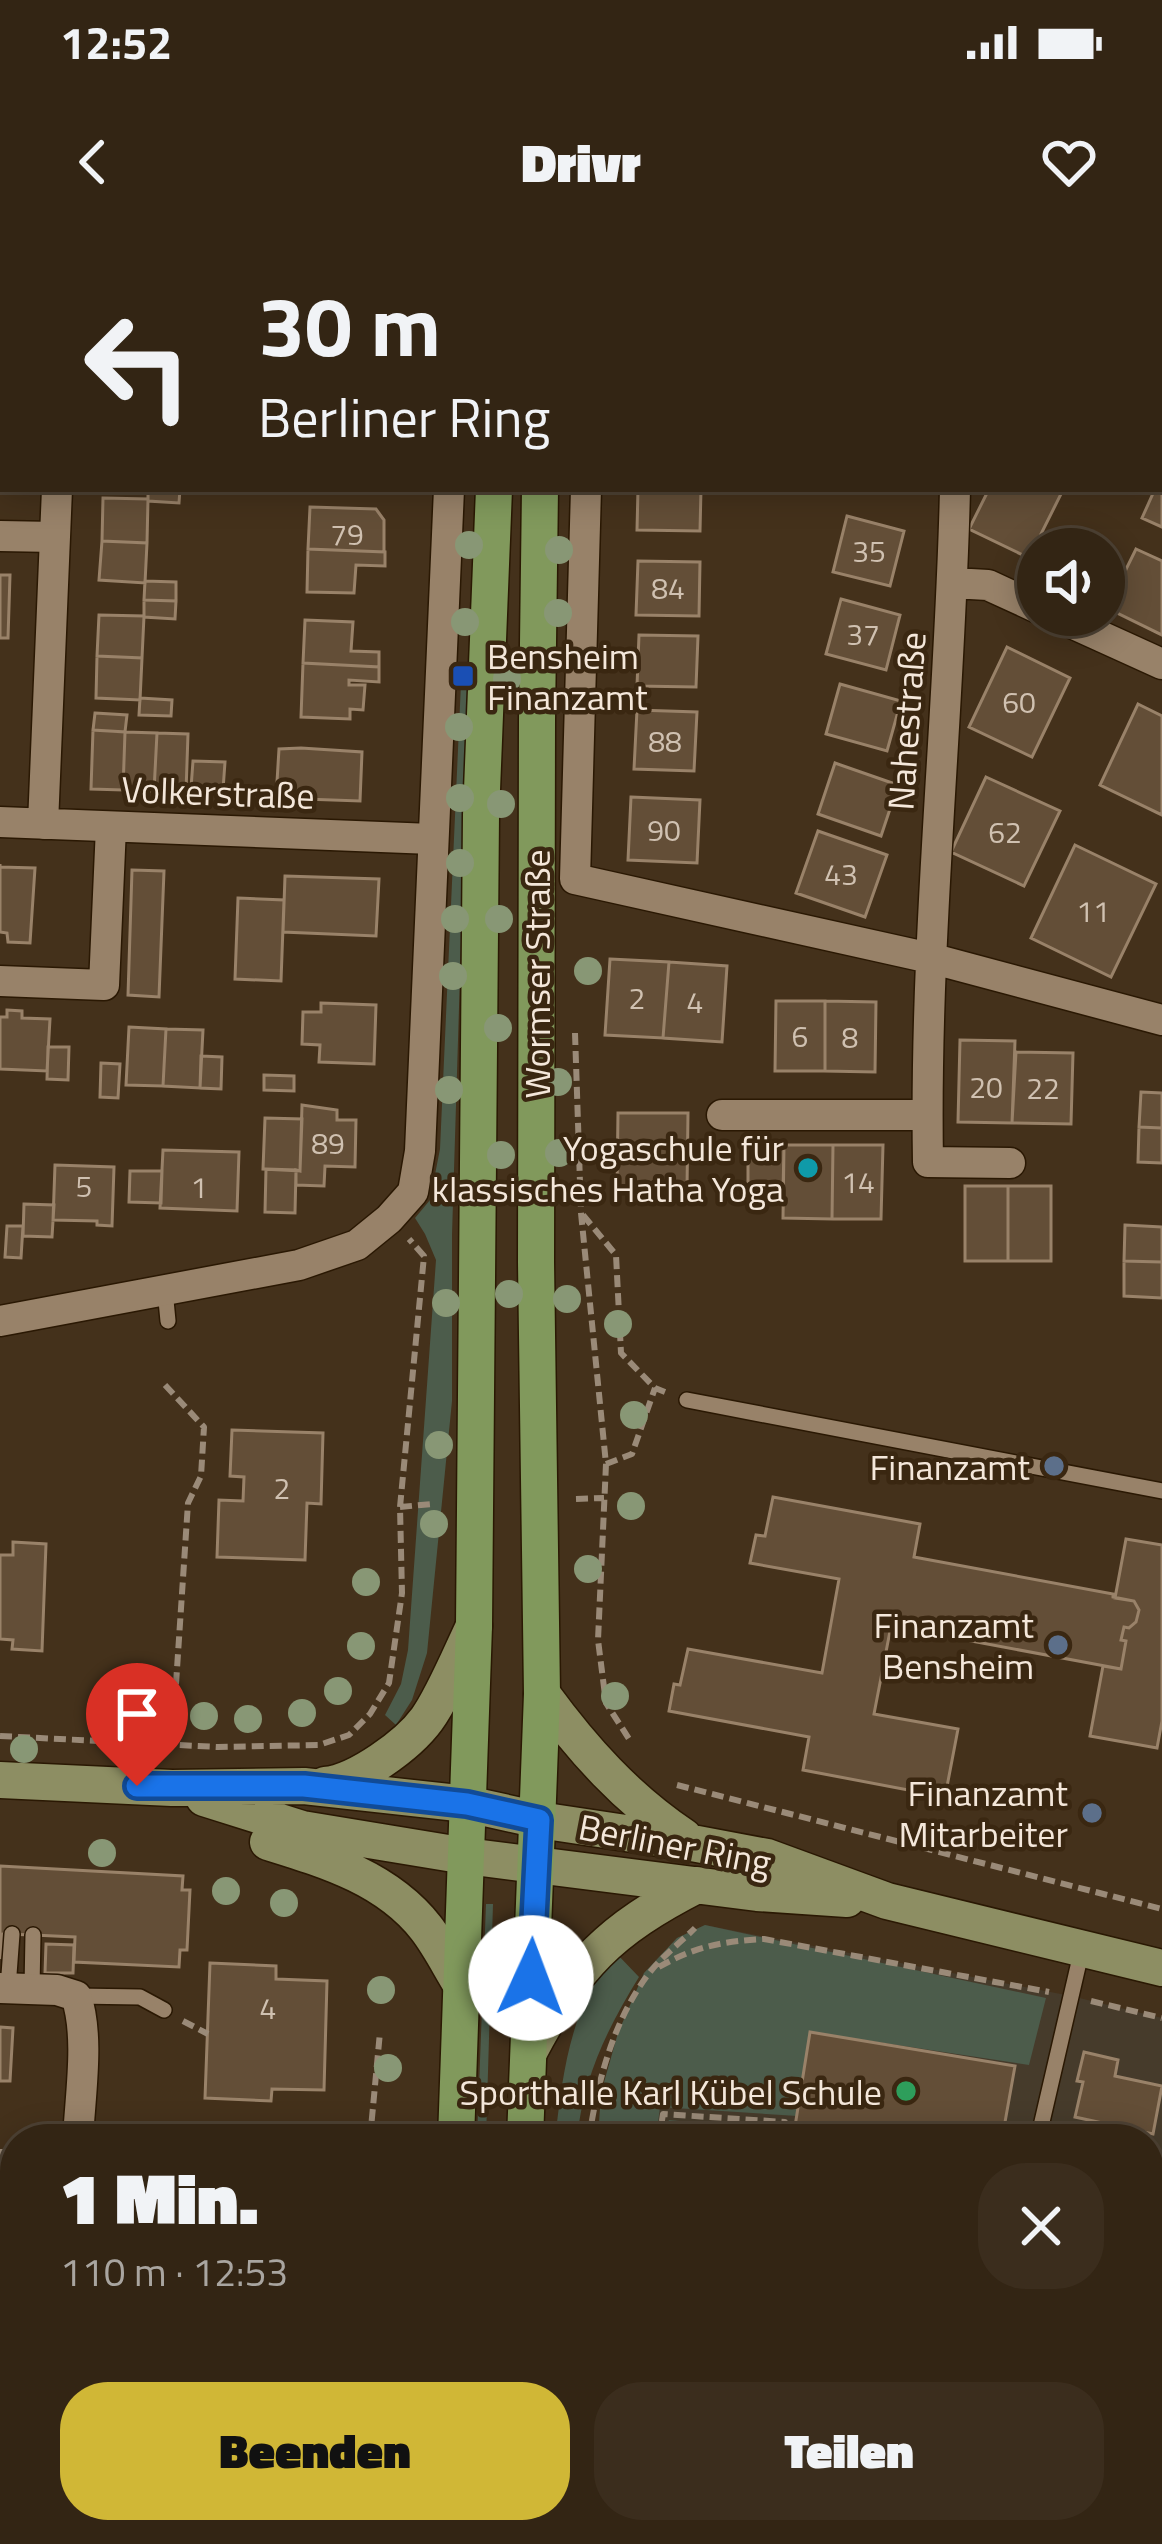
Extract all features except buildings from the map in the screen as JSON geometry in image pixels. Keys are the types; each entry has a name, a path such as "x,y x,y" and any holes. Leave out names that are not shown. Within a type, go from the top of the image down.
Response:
{"main road":[{"name":"Wormser Straße","path":"457,2124 474,1626 481,814 494,492"},
{"name":"Wormser Straße","path":"526,2124 542,1694 536,1262 540,492"}],"street":[{"path":"43,824 57,492"},
{"path":"0,1321 166,1305 299,1264 357,1245 389,1220 413,1192 420,1151 449,492"},
{"name":"Wormser Straße","path":"586,492 574,879 930,958"},
{"name":"Nahestraße","path":"955,492 930,958 928,1162 1010,1163"},
{"path":"0,536 56,537"},
{"path":"953,583 988,585 1017,598"},
{"path":"1100,636 1162,664"},
{"name":"Volkerstraße","path":"0,822 432,839"},
{"path":"0,981 104,985 111,827"},
{"path":"930,958 1162,1020"},
{"path":"722,1115 927,1115"},
{"path":"304,1786 336,1784 398,1748 427,1719 474,1626"},
{"path":"542,1694 616,1784 692,1843"},
{"name":"Berliner Ring","path":"0,1780 172,1788 304,1786 467,1804 767,1857 887,1901 1162,1968"},
{"path":"172,1788 233,1831 335,1863 371,1880 425,1926 462,1986"},
{"name":"Berliner Ring","path":"172,1788 302,1829 536,1865 701,1902 757,1893 887,1901"},
{"path":"529,2052 553,2006 584,1964 617,1933 701,1902"},
{"path":"13,1988 76,1996 82,2012 79,2124"}],"lane":[{"path":"687,1400 1162,1491"},
{"path":"11,1934 13,1988"},
{"path":"13,1988 33,1935"},
{"path":"1041,2124 1082,1949"},
{"path":"76,1996 140,1997 164,2010"}],"path":[{"path":"575,1030 581,1213 606,1464 598,1640 606,1703 639,1754"},
{"path":"581,1213 616,1256 621,1353 656,1388 687,1400"},
{"path":"0,1736 218,1747 319,1745 349,1735 370,1714 389,1683 402,1593 400,1507 424,1256"},
{"path":"165,1385 204,1427 201,1476 188,1503 172,1744"},
{"path":"606,1464 632,1454 656,1388"},
{"path":"572,1499 605,1498"},
{"path":"400,1507 432,1504"},
{"path":"672,1784 1162,1909"},
{"path":"592,2124 617,2030 632,1999 701,1902"},
{"path":"650,1971 687,1951 730,1940 764,1939 1071,1996 1162,2018"},
{"path":"371,2124 380,2032"},
{"path":"661,2124 663,2114 785,2124"}],"shaded area":[{"path":"705,1925 1162,2018 1162,2124 599,2124 601,2093 618,2033 644,1973 677,1938"}],"green space":[{"path":"461,683 469,683 452,1235 452,1401 427,1653 412,1700 396,1725 385,1715 401,1684 408,1650 436,1260 415,1218 430,1200 440,1149"},
{"path":"486,1904 493,1904 486,2124 478,2124"},
{"path":"705,1925 1046,1998 1029,2065 811,2032 797,2116 660,2107 658,2124 599,2124 601,2093 618,2033 644,1973 677,1938"},
{"path":"616,1953 639,1977 598,2055 580,2124 557,2124 571,2041 600,1973"}],"place":[{"name":"Bensheim Finanzamt","path":"463,676"},
{"name":"Yogaschule für klassisches Hatha Yoga","path":"808,1168"},
{"name":"Finanzamt","path":"1054,1466"},
{"name":"Finanzamt Bensheim","path":"1058,1645"},
{"name":"Finanzamt Mitarbeiter","path":"1092,1813"},
{"name":"Sporthalle Karl Kübel Schule","path":"906,2091"}],"route":[{"path":"137,1786 304,1786 467,1804 539,1820 531,1978"}]}
